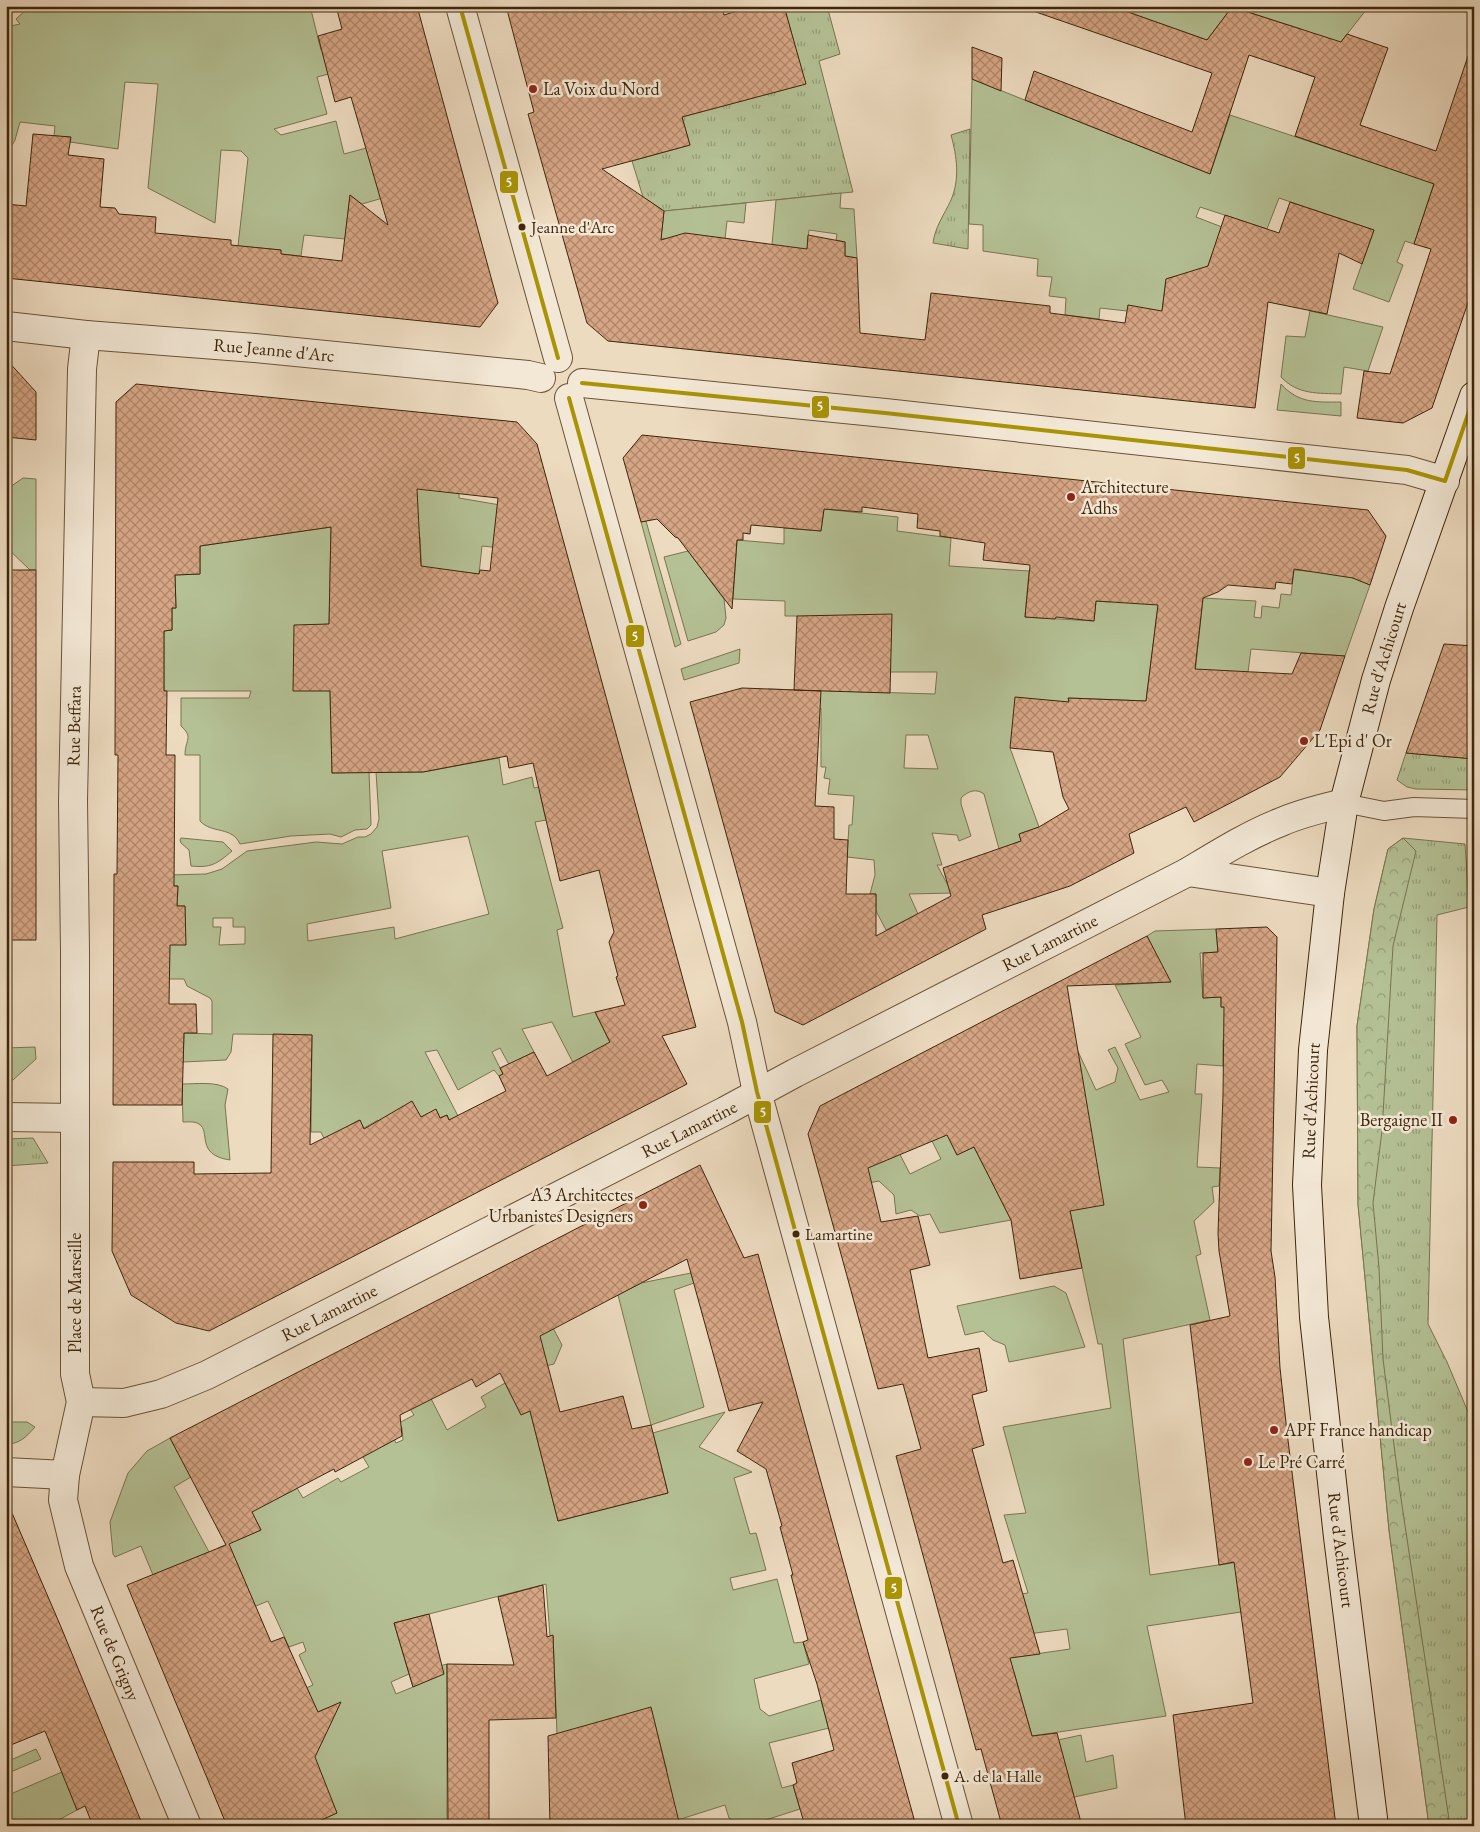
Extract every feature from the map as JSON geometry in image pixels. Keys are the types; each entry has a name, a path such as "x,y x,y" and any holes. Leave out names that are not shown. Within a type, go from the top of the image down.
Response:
{"street":[{"path":"460,6 558,358"},
{"name":"Rue Jeanne d'Arc","path":"6,326 255,348 541,378"},
{"name":"Rue Beffara","path":"74,1118 75,952 73,801 82,369 86,334"},
{"path":"959,1826 757,1092 742,1022 575,390 582,375 579,367 566,358 550,361 543,369 541,378 543,388 550,396 559,399 575,390 895,414 1398,468 1445,481"},
{"name":"Rue d'Achicourt","path":"1374,1826 1338,1537 1314,1316 1307,1185 1313,1050 1330,893 1344,803 1376,680 1402,599 1474,396"},
{"name":"Rue Lamartine","path":"81,1402 124,1403 161,1394 207,1375 708,1120 757,1092 1188,872 1251,836 1281,821 1307,812 1344,803"},
{"path":"1188,872 1330,893"},
{"path":"6,1117 74,1118"},
{"name":"Place de Marseille","path":"66,1475 81,1402 75,1374 74,1118"},
{"path":"6,1472 66,1475"},
{"name":"Rue de Grigny","path":"66,1475 62,1500 79,1566 187,1826"}],"lane":[{"path":"1344,803 1384,811 1414,807 1474,809"}],"green space":[{"path":"30,6 310,6 321,50 345,43 352,68 317,77 327,114 274,129 281,135 336,121 344,154 370,147 400,193 362,204 350,195 345,239 304,235 301,256 281,254 281,250 238,246 248,158 241,151 221,150 215,223 148,188 158,84 125,82 118,149 70,142 70,137 54,136 55,126 20,122 15,140 6,156 6,27 20,24 16,19"},
{"path":"784,6 827,6 840,54 819,61 853,192 664,211 643,197 632,161 690,145 682,117 805,84"},
{"path":"1111,6 1369,6 1314,77 1275,63 1301,29 1232,7 1207,40"},
{"path":"972,79 1210,174 1230,115 1434,183 1414,244 1405,241 1397,262 1403,265 1389,302 1353,289 1374,230 1279,198 1267,229 1200,207 1196,217 1222,227 1200,287 1176,276 1166,279 1160,327 1128,305 1127,311 1100,308 1099,319 1065,315 1066,298 1049,296 1052,277 1037,276 1038,259 983,251 983,225 969,224"},
{"path":"970,129 968,249 933,243 956,184 956,160 951,135"},
{"path":"841,193 840,208 854,209 857,258 845,256 845,242 836,240 837,234 809,230 807,250 772,245 776,200"},
{"path":"746,203 744,223 727,221 725,239 675,240 661,238 664,211"},
{"path":"1310,311 1383,327 1368,371 1344,367 1341,394 1301,390 1281,377 1286,336 1305,337"},
{"path":"1281,384 1288,391 1302,398 1316,402 1341,402 1341,416 1277,410"},
{"path":"23,478 36,479 36,570 30,570 6,547 6,531 10,525 11,518 10,513 6,509 6,493 10,487"},
{"path":"412,487 459,491 459,498 506,506 501,548 482,546 479,574 452,571 424,620 420,537 407,535"},
{"path":"824,509 898,517 897,531 951,538 949,566 1029,571 1025,617 1094,621 1096,601 1110,602 1161,581 1146,701 1069,698 1069,702 1010,748 1039,827 1019,834 1021,841 999,849 984,794 972,791 966,794 961,798 961,804 971,836 959,841 957,835 932,833 942,865 937,865 952,893 909,894 918,914 886,930 876,911 876,894 870,894 875,875 874,860 847,857 849,825 852,825 854,796 828,794 830,779 824,778 826,767 821,767 821,708 795,707 767,696 768,689 935,694 937,672 891,672 797,616 785,616 785,601 733,599 737,540 784,544 784,528 821,531","holes":["906,735 928,735 938,769 904,768"]},
{"path":"646,521 681,644 675,647 641,522"},
{"path":"331,527 329,624 294,626 330,691 332,773 369,772 371,825 367,829 355,830 341,837 330,834 291,836 240,844 236,838 227,832 210,828 200,821 200,755 185,755 188,736 181,726 181,698 249,698 251,691 164,691 164,631 172,630 172,608 176,608 175,575 200,574 200,546"},
{"path":"688,551 724,599 726,618 724,625 716,632 688,641 664,557"},
{"path":"1294,570 1343,574 1370,585 1345,656 1251,649 1244,704 1192,702 1203,598 1256,601 1254,617 1261,618 1262,606 1279,608 1281,594 1291,595"},
{"path":"740,649 739,663 684,680 681,669"},
{"path":"1406,753 1474,759 1474,790 1416,789 1407,787 1397,780"},
{"path":"499,758 503,785 532,777 534,788 562,782 541,798 546,820 535,822 563,928 557,930 573,1017 595,1012 620,1063 583,1082 552,1022 522,1029 534,1052 528,1055 520,1085 500,1048 492,1052 503,1074 499,1076 494,1070 458,1090 437,1050 425,1052 458,1116 449,1120 447,1115 440,1118 436,1110 386,1135 378,1120 364,1128 359,1120 350,1125 328,1147 321,1132 311,1132 312,1035 233,1034 231,1052 226,1060 183,1062 184,1033 212,1034 212,1001 210,998 187,986 184,979 169,979 170,927 185,927 185,906 177,906 178,886 168,886 168,875 206,874 222,869 247,851 316,842 342,844 358,837 365,837 371,834 377,827 379,819 376,772 423,772","holes":["468,836 489,914 395,939 394,927 308,941 307,924 391,908 382,851","213,918 233,918 233,927 245,927 245,944 219,945 221,927 213,927"]},
{"path":"181,838 223,842 232,851 209,866 191,866 189,850 181,843"},
{"path":"1403,838 1465,844 1469,907 1437,915 1428,1324 1447,1362 1474,1426 1474,1826 1429,1826 1389,1530 1358,1204 1357,1026 1374,909 1388,849"},
{"path":"1403,838 1416,851 1393,946 1382,1131 1373,1203 1379,1268 1383,1359 1400,1492 1450,1826 1429,1826 1389,1530 1358,1204 1357,1026 1374,909 1388,849"},
{"path":"1216,929 1218,952 1200,953 1203,998 1221,997 1221,1007 1229,1008 1242,1040 1223,1040 1223,1066 1197,1064 1195,1094 1202,1094 1197,1167 1220,1168 1219,1186 1212,1187 1214,1202 1194,1221 1201,1254 1196,1256 1210,1320 1123,1339 1150,1575 1266,1558 1241,1612 1147,1626 1166,1716 1032,1736 1014,1672 1011,1671 1008,1658 1070,1649 1067,1629 1004,1637 995,1598 1028,1593 1004,1515 1026,1513 1003,1427 1111,1408 1102,1344 1098,1344 1070,1211 1075,1045 1096,1090 1115,1082 1118,1068 1108,1050 1115,1047 1140,1100 1169,1092 1162,1080 1145,1085 1125,1044 1141,1037 1115,985 1170,982 1147,936 1155,931"},
{"path":"35,1047 36,1059 13,1080 6,1080 6,1048"},
{"path":"182,1084 212,1084 228,1089 225,1105 230,1160 212,1153 208,1148 204,1132 199,1124 183,1122"},
{"path":"933,1105 957,1155 974,1147 1011,1220 940,1233 930,1214 920,1216 911,1210 896,1214 894,1195 879,1181 858,1185 858,1151 890,1135 910,1174 941,1159 918,1113"},
{"path":"33,1138 48,1163 6,1166 6,1139"},
{"path":"691,1273 694,1283 674,1290 704,1407 651,1425 618,1295 641,1283"},
{"path":"1054,1286 1066,1293 1085,1347 1009,1362 1005,1345 993,1340 983,1331 965,1335 957,1306"},
{"path":"553,1328 562,1345 554,1364 520,1372 514,1348"},
{"path":"423,1383 447,1430 486,1407 481,1397 505,1383 521,1414 530,1411 558,1521 668,1493 653,1433 725,1412 699,1447 752,1472 734,1478 750,1534 756,1533 766,1570 730,1578 733,1590 777,1579 794,1643 803,1642 809,1664 754,1679 760,1709 769,1716 821,1700 829,1728 769,1743 782,1788 793,1785 800,1809 742,1826 729,1818 725,1805 659,1826 626,1782 667,1771 651,1708 557,1734 553,1636 550,1636 546,1584 394,1623 409,1674 447,1664 447,1826 314,1826 314,1823 337,1813 306,1743 327,1708 266,1734 281,1699 313,1685 299,1655 306,1651 303,1642 289,1647 268,1601 225,1619 242,1575 237,1563 225,1568 218,1548 261,1530 244,1498 297,1488 303,1498 338,1478 341,1482 369,1467 363,1457 388,1427 396,1443 403,1440 402,1428 399,1423 414,1415 405,1401","holes":["409,1674 413,1687 396,1694 391,1682"]},
{"path":"6,1422 27,1422 35,1427 26,1437 11,1444 6,1444"},
{"path":"170,1438 191,1477 174,1487 209,1552 153,1575 141,1546 115,1557 113,1554 110,1522 128,1473 147,1451"},
{"path":"1081,1735 1086,1762 1113,1755 1117,1788 1074,1797 1058,1740"},
{"path":"36,1749 41,1759 6,1774 6,1762"},
{"path":"62,1772 77,1810 53,1823 54,1826 6,1826 6,1796"}],"building":[{"path":"336,6 417,6 498,303 480,327 6,278 6,204 26,206 33,134 71,137 68,155 104,159 100,207 115,208 119,214 156,217 155,233 231,240 231,245 281,250 281,254 342,261 350,195 388,225 351,97 335,102 318,36 342,29"},
{"path":"506,6 722,6 724,15 753,6 784,6 806,84 682,117 690,145 602,169 664,211 661,240 685,233 807,249 808,235 845,242 845,256 857,258 860,333 925,340 931,293 1050,306 1050,313 1125,323 1128,305 1162,311 1166,279 1208,266 1225,215 1279,233 1290,202 1374,230 1362,264 1339,253 1327,314 1268,302 1255,408 608,341 587,323 528,114 534,112"},
{"path":"1034,6 1111,6 1207,40 1232,7 1341,42 1347,34 1388,48 1360,125 1436,151 1468,56 1474,57 1474,285 1432,408 1403,423 1357,418 1364,371 1390,374 1431,249 1414,244 1434,184 1295,136 1315,77 1249,55 1210,174 1025,100 1034,71 1192,132 1212,73 1033,11"},
{"path":"972,47 1002,58 1001,91 972,79"},
{"path":"6,359 36,392 36,440 6,437"},
{"path":"136,384 517,422 537,444 696,1027 662,1036 687,1084 209,1331 176,1323 131,1295 112,1251 113,1162 194,1162 194,1174 271,1173 273,1034 312,1035 310,1145 360,1120 364,1129 412,1101 421,1117 436,1109 440,1118 447,1115 449,1120 506,1091 499,1076 503,1074 500,1068 534,1052 547,1076 610,1042 595,1012 625,1005 616,977 618,976 609,942 614,932 599,870 560,881 533,763 509,768 507,756 423,772 332,773 330,691 293,691 294,625 329,624 331,527 200,546 200,574 175,575 176,608 172,608 172,630 164,631 164,691 167,691 166,755 175,755 174,886 178,886 177,906 185,906 186,945 170,945 169,1004 196,1004 197,1033 184,1033 182,1105 113,1105 114,874 117,874 118,755 115,755 116,402","holes":["417,489 498,498 490,571 480,570 479,574 421,566"]},
{"path":"642,435 1368,510 1386,536 1370,585 1353,578 1294,569 1292,584 1276,582 1275,589 1228,585 1218,592 1203,598 1195,669 1292,674 1301,653 1345,656 1320,730 1280,777 1194,822 1186,807 1129,834 1134,853 1070,886 982,915 986,929 803,1025 775,1012 690,702 742,688 821,691 815,806 834,807 834,839 848,840 846,894 876,894 876,936 951,896 943,868 1021,841 1019,834 1039,827 1069,809 1063,797 1053,752 1010,748 1015,697 1069,702 1068,698 1146,701 1158,605 1096,601 1094,621 1056,617 1055,619 1025,617 1030,565 983,560 985,543 940,536 940,531 917,528 918,514 862,507 862,512 824,509 821,531 751,525 750,534 743,533 743,540 737,540 732,609 678,538 657,519 641,522 623,458"},
{"path":"6,570 36,570 36,940 6,940"},
{"path":"892,614 890,693 794,690 797,616"},
{"path":"1444,644 1474,646 1474,759 1406,753"},
{"path":"1267,927 1277,937 1271,1251 1275,1277 1280,1368 1287,1432 1336,1826 1186,1826 1173,1715 1253,1703 1234,1562 1219,1565 1190,1325 1230,1316 1219,1251 1218,1233 1224,1007 1221,1007 1221,997 1203,998 1203,953 1218,952 1216,929"},
{"path":"1147,936 1171,982 1067,986 1104,1205 1070,1211 1082,1268 1020,1279 1011,1220 974,1147 957,1155 947,1135 868,1168 881,1222 918,1216 930,1265 910,1270 928,1358 979,1348 987,1391 972,1395 984,1445 972,1449 1003,1563 1013,1560 1040,1654 1010,1658 1032,1736 1057,1733 1082,1826 1002,1826 981,1749 976,1750 896,1456 921,1449 903,1384 878,1389 808,1134 820,1106"},
{"path":"700,1165 744,1258 758,1254 916,1826 805,1826 793,1785 797,1783 792,1763 834,1750 817,1684 803,1642 808,1640 780,1527 782,1526 766,1469 737,1451 763,1402 729,1411 687,1259 540,1336 560,1412 623,1396 632,1429 651,1425 668,1493 558,1521 530,1411 521,1415 500,1373 476,1387 472,1379 400,1415 402,1436 335,1472 334,1469 252,1512 261,1530 229,1544 271,1642 284,1637 318,1712 341,1702 315,1757 337,1813 308,1826 227,1826 127,1585 226,1545 170,1438"},
{"path":"6,1499 143,1826 93,1826 85,1806 77,1810 45,1731 6,1747"},
{"path":"543,1585 547,1637 553,1635 556,1718 489,1720 489,1826 448,1826 447,1664 514,1665 498,1597"},
{"path":"429,1614 444,1674 413,1687 394,1623"},
{"path":"651,1707 680,1826 550,1826 548,1736"}],"transit line":[{"name":"5","path":"460,6 558,358"},
{"name":"5","path":"582,383 885,413 1407,470 1445,481 1474,397"},
{"name":"5","path":"569,398 742,1022 757,1092 959,1826"}],"place":[{"name":"La Voix du Nord","path":"533,89"},
{"name":"Jeanne d'Arc","path":"522,227"},
{"name":"Architecture Adhs","path":"1071,497"},
{"name":"L'Epi d' Or","path":"1304,741"},
{"name":"Bergaigne II","path":"1453,1120"},
{"name":"A3 Architectes Urbanistes Designers","path":"643,1205"},
{"name":"Lamartine","path":"796,1234"},
{"name":"APF France handicap","path":"1274,1430"},
{"name":"Le Pré Carré","path":"1248,1462"},
{"name":"A. de la Halle","path":"945,1776"}]}
